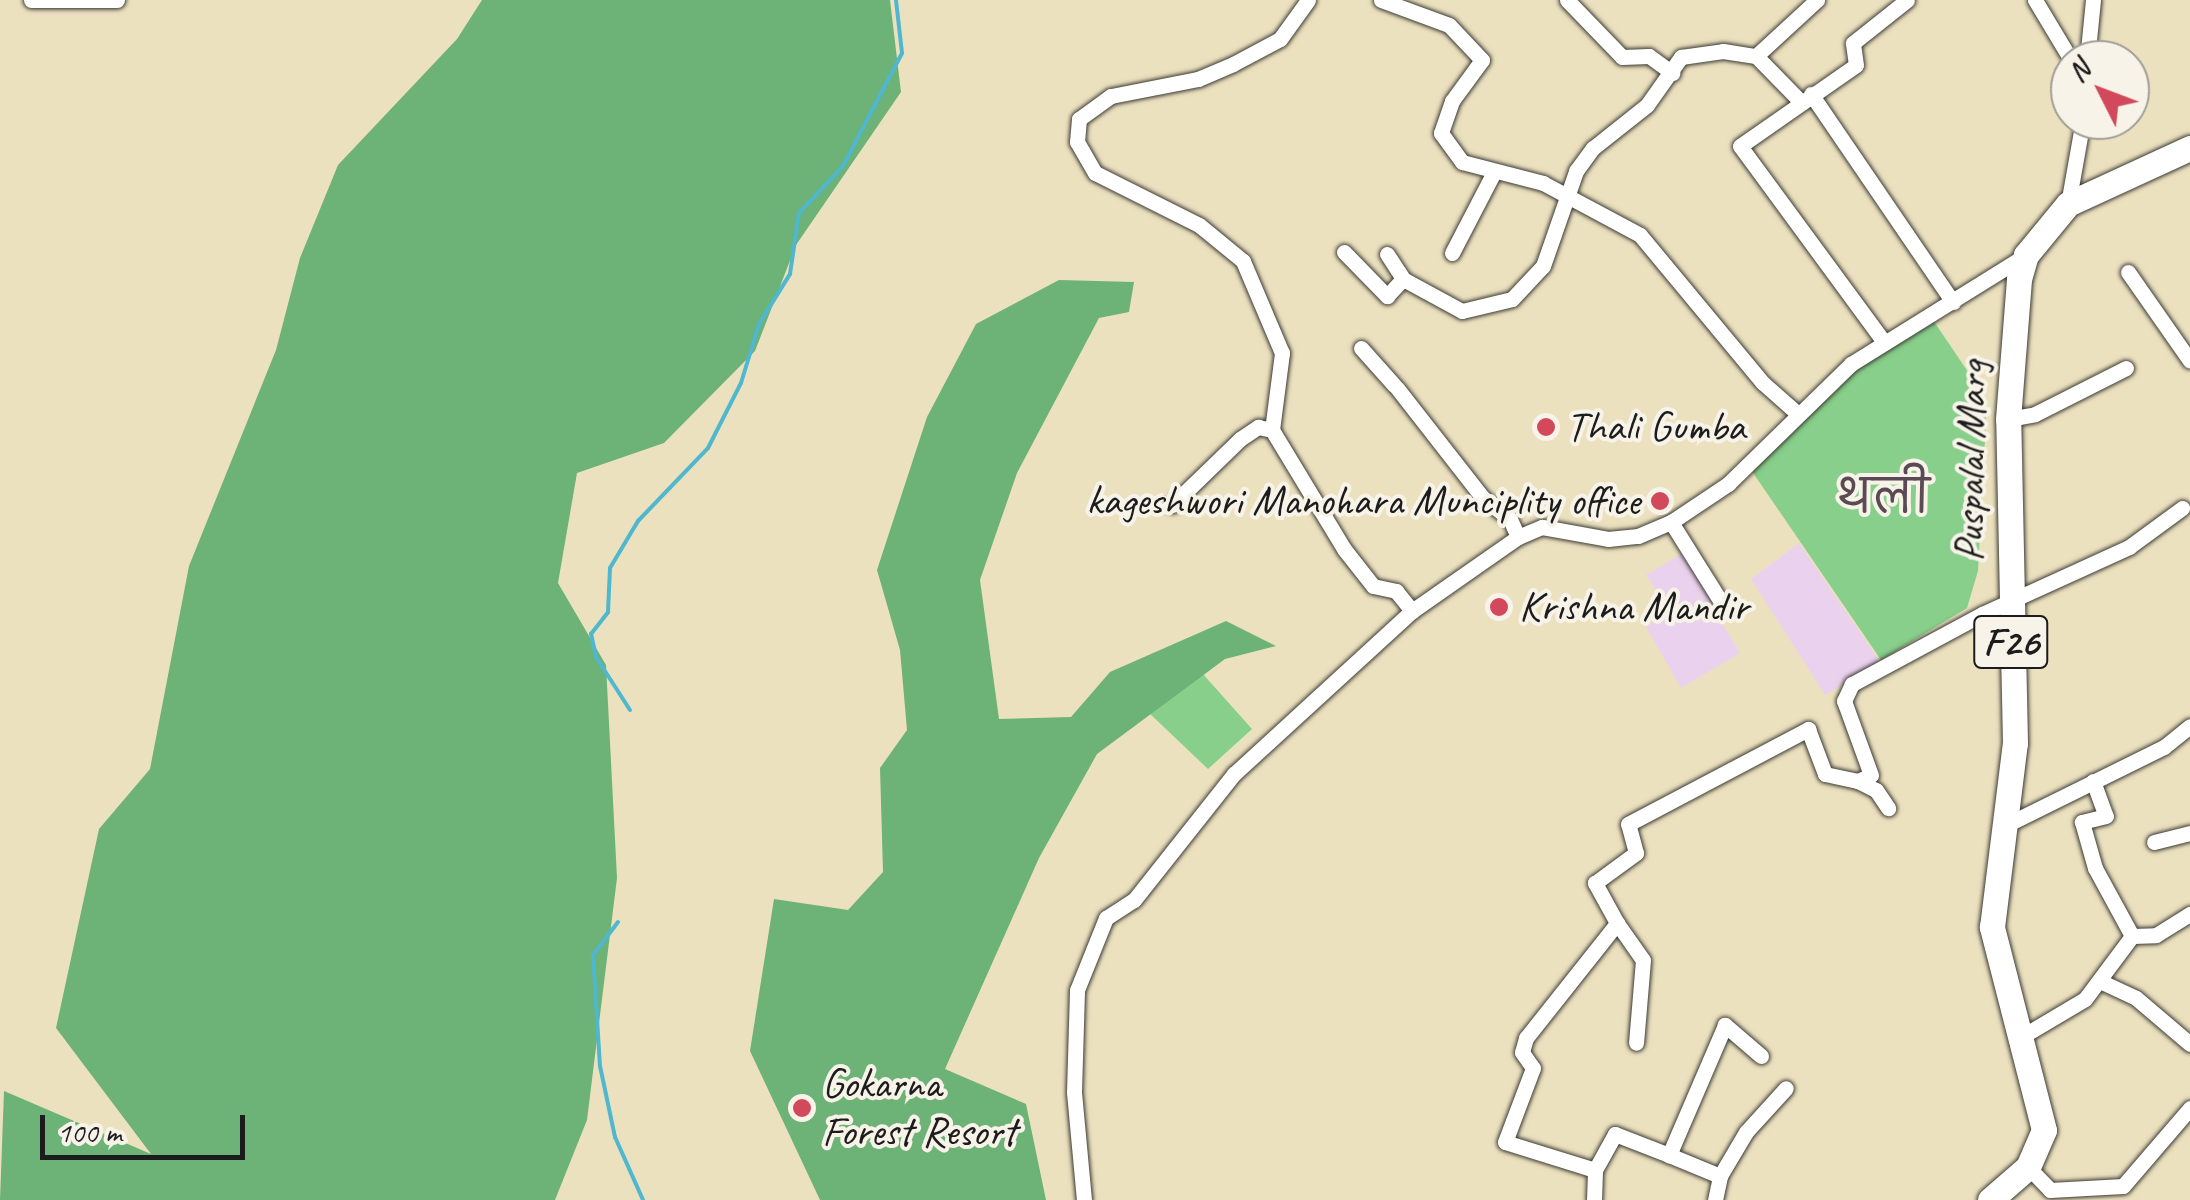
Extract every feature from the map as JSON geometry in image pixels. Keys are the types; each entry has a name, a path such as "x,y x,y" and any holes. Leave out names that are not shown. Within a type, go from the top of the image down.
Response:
{"main road":[{"path":"2026,255 2068,204 2190,148"},
{"name":"Puspalal Marg","path":"2026,255 2008,419 2008,602 2015,743 1992,927 2044,1130 2028,1167"},
{"path":"1990,1200 2028,1167"}],"street":[{"path":"31,0 117,0"},
{"path":"1308,0 1280,39 1233,64 1095,102 1079,119 1077,142 1096,174 1199,225 1244,261 1282,353 1272,430 1373,586 1396,591 1412,612"},
{"path":"1381,0 1449,25 1482,60 1452,101 1442,133 1462,162 1543,183 1640,235 1763,383 1798,414"},
{"path":"1567,0 1622,57 1649,56 1672,72"},
{"path":"1756,56 1817,0"},
{"path":"1884,342 1740,146 1856,65 1853,43 1906,0"},
{"path":"2035,0 2059,40"},
{"path":"2089,40 2093,0"},
{"path":"1387,254 1404,279 1462,310 1512,299 1543,266 1566,196 1592,148 1647,106 1681,58 1706,51 1756,56 1806,98 1953,302"},
{"path":"2068,204 2079,140"},
{"path":"1452,253 1494,172"},
{"path":"1344,252 1387,296 1404,279"},
{"path":"1084,1200 1074,1092 1077,990 1106,918 1134,900 1234,774 1412,612 1518,537 1542,527 1623,538 1672,522 1728,484 1798,414 1884,342 2026,255"},
{"path":"2128,272 2190,361"},
{"path":"1361,348 1396,386 1483,498 1515,526 1518,537"},
{"path":"2008,419 2035,414 2126,368"},
{"path":"1172,505 1240,440 1258,428 1272,430"},
{"path":"1858,781 1871,775 1844,702 1852,684 2008,602 2129,547 2182,508"},
{"path":"1672,522 1720,602"},
{"path":"2006,826 2190,726"},
{"path":"1636,1043 1643,960 1595,883 1636,853 1628,824 1808,730 1825,774 1858,781 1876,790 1888,808"},
{"path":"2093,782 2106,816 2082,822 2095,868 2132,936"},
{"path":"2154,842 2190,833"},
{"path":"2132,936 2156,935 2188,918"},
{"path":"1595,1170 1505,1142 1532,1068 1522,1052 1526,1038 1618,923"},
{"path":"2021,1037 2085,999 2132,936"},
{"path":"2104,983 2136,998 2190,1044"},
{"path":"1669,1155 1725,1025 1762,1056"},
{"path":"1715,1200 1720,1176 1746,1132 1786,1088"},
{"path":"2028,1167 2050,1190 2090,1196 2123,1186 2190,1108"},
{"path":"1594,1200 1595,1170 1615,1134 1720,1176"}],"shaded area":[{"path":"1799,543 1880,662 1825,695 1751,579"},
{"path":"1688,550 1726,613 1719,618 1740,653 1681,688 1646,627 1668,611 1646,575"}],"green space":[{"path":"482,0 890,0 901,92 796,245 755,351 664,443 577,473 558,583 606,665 617,878 587,1120 555,1200 0,1200 4,1091 151,1154 56,1028 99,829 150,769 189,566 276,350 300,258 338,165 457,39"},
{"path":"1059,280 1134,282 1129,312 1099,318 1017,473 980,580 999,719 1071,717 1110,672 1226,621 1276,646 1225,659 1097,754 1039,858 945,1069 1026,1104 1046,1200 820,1200 750,1051 774,899 848,910 883,872 880,768 907,730 900,650 877,570 927,417 976,324"},
{"path":"1933,320 1987,400 1978,571 1967,608 1881,660 1747,464 1880,350"},
{"path":"1202,673 1252,729 1208,769 1147,711"}],"waterway":[{"path":"630,710 596,657 591,634 608,612 610,568 638,521 708,448 741,383 759,324 790,274 799,213 843,166 902,53 896,0"},
{"path":"618,922 593,955 600,1066 615,1137 643,1200"}],"place":[{"name":"Thali Gumba","path":"1546,427"},
{"name":"kageshwori Manohara Munciplity office","path":"1660,501"},
{"name":"Krishna Mandir","path":"1499,607"},
{"name":"Gokarna Forest Resort","path":"802,1108"}],"district":[{"name":"थली","path":"1883,498"}]}
